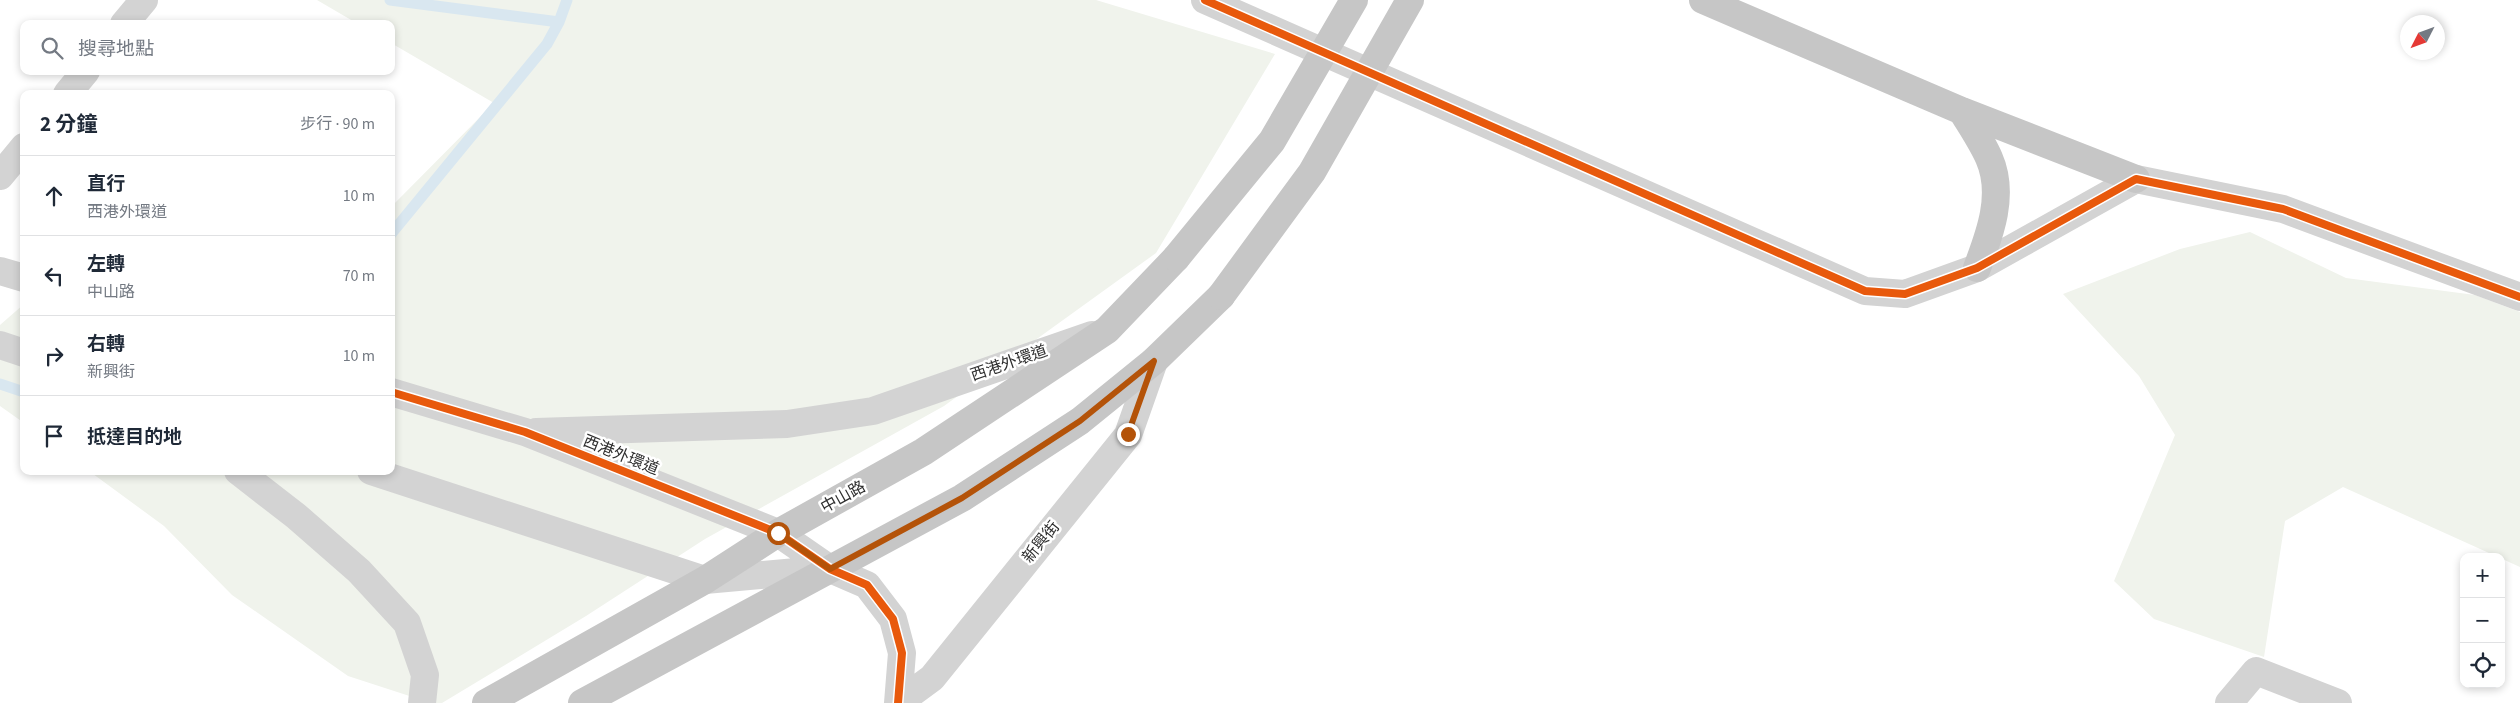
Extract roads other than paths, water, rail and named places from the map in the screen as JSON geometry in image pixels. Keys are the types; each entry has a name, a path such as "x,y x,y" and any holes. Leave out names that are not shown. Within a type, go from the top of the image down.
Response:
{"main road":[{"name":"中山路","path":"486,703 705,580 778,533 923,452 1107,330 1176,258 1272,140 1354,0"},
{"path":"582,703 962,498 1080,421 1154,361 1221,296 1312,172 1410,0"},
{"path":"1702,0 1962,111 2136,179"},
{"path":"1962,111 1990,159 1996,197 1990,233 1977,268"}],"street":[{"path":"127,20 144,0"},
{"path":"1205,0 1865,291 1906,294 1977,268 2136,179 2283,209 2520,297"},
{"path":"70,90 83,75"},
{"path":"0,176 20,152"},
{"path":"0,270 20,277"},
{"name":"西港外環道","path":"525,432 787,424 873,411 1107,330"},
{"path":"0,345 20,352"},
{"name":"新興街","path":"898,703 932,678 1128,434 1154,361"},
{"name":"西港外環道","path":"395,393 525,432 778,533 830,569 867,585 893,619 902,653 898,703"},
{"path":"243,475 296,516 359,571 407,623 425,675 422,703"},
{"path":"383,475 705,580 830,569"},
{"path":"2229,703 2256,671 2338,703"}],"waterway":[{"path":"390,0 559,22"},
{"path":"395,229 547,44 559,22 567,0"},
{"path":"0,384 20,391"}]}
